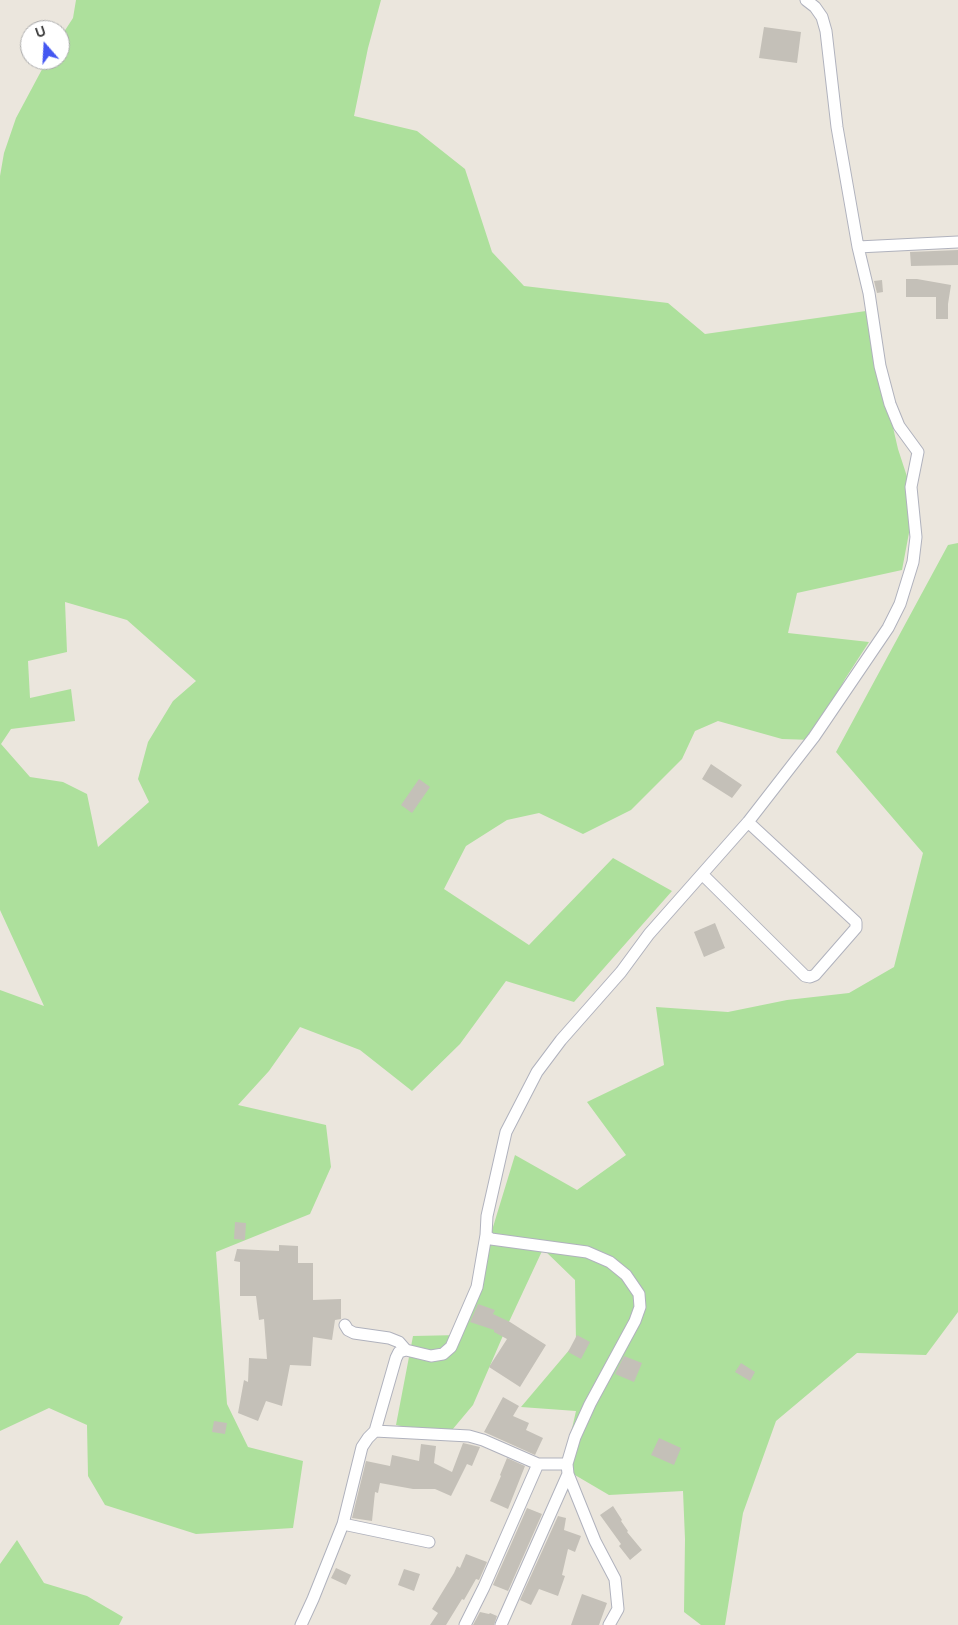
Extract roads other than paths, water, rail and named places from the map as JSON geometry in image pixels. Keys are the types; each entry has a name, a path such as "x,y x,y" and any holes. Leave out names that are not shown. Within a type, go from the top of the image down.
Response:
{"street":[{"path":"301,1625 343,1524 362,1448 375,1431 399,1352 406,1350 431,1356 443,1354 451,1347 477,1287 486,1236 487,1216 506,1132 537,1072 561,1040 621,972 649,934 748,822 814,737 888,628 900,604 913,562 916,537 911,487 918,452 899,426 890,404 880,366 869,293 858,247 837,127 826,31 822,17 815,7 806,0"},
{"path":"858,247 958,242"},
{"path":"702,874 805,976 815,975 856,928 856,922 748,822"},
{"path":"486,1236 587,1252 610,1262 626,1275 640,1294 640,1307 635,1321 590,1404 575,1437 568,1469 501,1625"},
{"path":"345,1325 348,1330 354,1333 390,1338 399,1342 406,1350"},
{"path":"375,1431 469,1436 483,1440 538,1464 568,1469"},
{"path":"465,1625 484,1587 538,1464"},
{"path":"568,1469 595,1541 615,1579 618,1608 609,1625"},
{"path":"343,1524 429,1542"}]}
